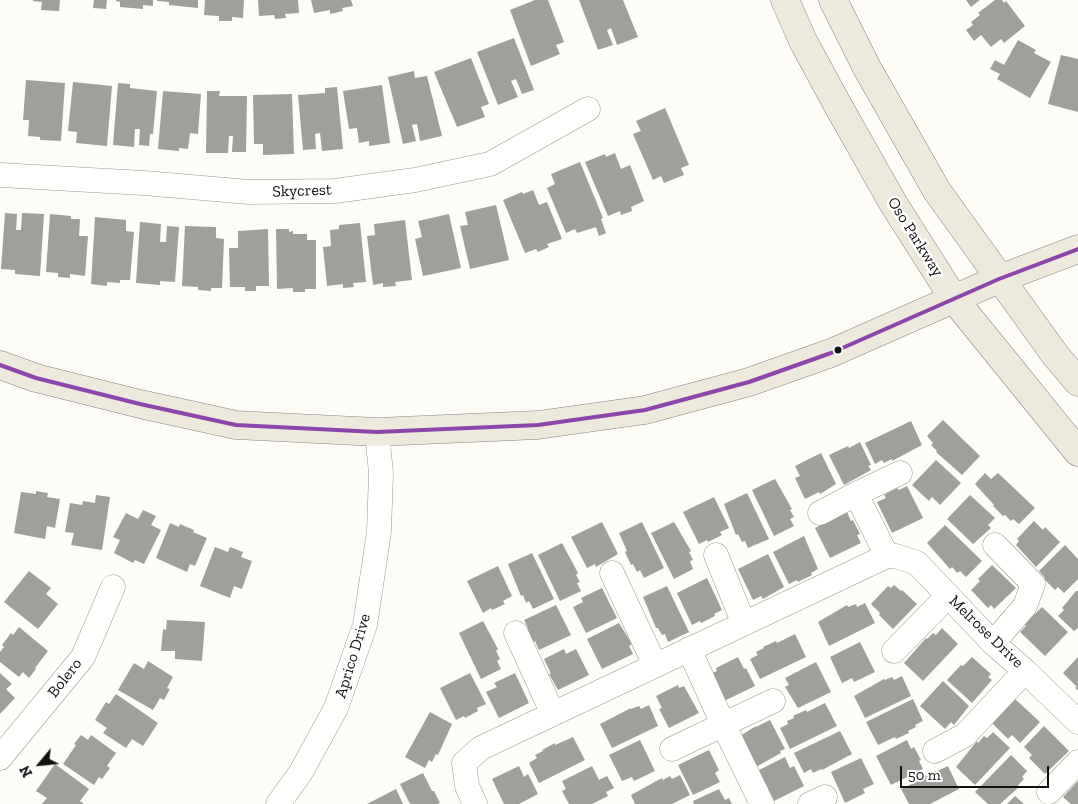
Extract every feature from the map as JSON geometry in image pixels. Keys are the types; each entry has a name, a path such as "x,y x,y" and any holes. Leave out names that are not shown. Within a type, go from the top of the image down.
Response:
{"main road":[{"name":"Oso Parkway","path":"785,0 803,41 845,119 893,203 954,299 1078,452"},
{"path":"833,0 867,68 937,191 999,279 1056,356 1078,382"},
{"path":"0,365 36,378 140,404 236,425 377,432 538,424 645,410 749,382 831,353 999,279 1078,249"}],"street":[{"name":"Skycrest","path":"0,175 144,183 250,192 335,191 415,180 490,164 588,110"},
{"name":"Aprico Drive","path":"278,804 301,772 336,708 365,625 379,532 381,473 377,432"},
{"path":"820,513 900,473"},
{"path":"475,804 466,786 464,763 481,748 887,556 856,494"},
{"path":"993,643 1024,606 1033,584 995,545"},
{"path":"716,555 744,624"},
{"name":"Melrose Drive","path":"887,556 896,556 916,563 993,643 1025,670 1078,722"},
{"path":"612,572 655,665"},
{"name":"Bolero","path":"0,758 83,657 113,587"},
{"path":"894,651 948,596"},
{"path":"516,633 552,714"},
{"path":"689,649 762,804"},
{"path":"935,751 965,735 1025,670"},
{"path":"672,749 773,701"},
{"path":"1049,792 1078,762"}],"building":[{"path":"33,0 60,0 59,11 41,10 42,2"},
{"path":"94,0 107,0 106,9 93,8"},
{"path":"116,0 153,0 153,6 143,5 143,9 120,7 120,2"},
{"path":"157,0 198,0 198,8 169,5 169,2"},
{"path":"205,0 244,0 243,18 232,17 232,21 219,21 219,16 204,15"},
{"path":"258,0 298,0 299,13 285,14 286,18 275,19 274,15 259,16"},
{"path":"311,0 351,0 353,6 342,8 343,11 330,14 330,10 314,13"},
{"path":"535,0 548,0 564,42 556,45 560,54 531,66 510,10"},
{"path":"579,0 623,0 638,37 617,45 611,28 607,30 613,45 598,50"},
{"path":"966,0 980,0 971,7"},
{"path":"995,0 1002,0 1004,3 1006,1 1025,26 1004,43 1001,39 991,47 981,35 974,41 966,30 973,25 971,22 980,15 978,13"},
{"path":"514,38 534,90 522,94 516,79 511,81 518,97 498,105 477,52"},
{"path":"1018,40 1036,50 1034,53 1051,62 1030,98 997,79 1000,74 990,69 995,60 1004,65"},
{"path":"1061,55 1078,59 1078,112 1048,104"},
{"path":"471,58 489,104 481,107 485,117 457,127 434,72"},
{"path":"414,71 415,78 427,76 442,136 420,141 417,124 412,125 416,141 403,144 388,77"},
{"path":"26,80 65,83 61,141 40,140 40,137 28,136 29,120 23,120"},
{"path":"73,82 112,86 107,146 76,143 77,132 68,131"},
{"path":"118,83 130,84 130,88 157,91 153,134 150,134 149,146 139,145 140,129 135,129 134,147 113,145"},
{"path":"382,85 390,143 369,146 369,141 359,143 357,128 349,129 343,91"},
{"path":"337,87 343,149 322,151 320,133 315,134 316,149 303,150 298,95 325,93 325,88"},
{"path":"163,91 201,94 198,134 190,133 188,149 179,148 179,151 158,149"},
{"path":"207,91 220,91 219,96 247,96 246,152 232,152 233,136 229,136 228,153 206,153"},
{"path":"292,94 294,154 263,155 263,144 254,144 253,95"},
{"path":"665,108 689,165 681,168 684,175 664,183 661,176 653,180 633,134 641,131 636,121"},
{"path":"615,153 621,169 630,165 644,201 631,207 632,211 621,215 620,211 608,216 585,162 605,154 606,157"},
{"path":"580,162 603,218 601,219 606,233 599,236 596,227 577,233 575,229 566,233 547,188 555,184 551,174"},
{"path":"533,190 539,205 547,202 562,239 547,244 549,247 538,252 536,249 525,253 503,200 522,192 523,194"},
{"path":"496,205 509,260 470,269 460,226 468,225 465,212"},
{"path":"5,213 17,214 16,230 21,230 22,213 44,214 40,276 15,274 15,270 1,269"},
{"path":"50,214 80,219 79,236 88,236 85,276 70,274 70,278 58,277 58,273 46,272"},
{"path":"449,214 461,268 423,276 415,239 422,237 418,221"},
{"path":"95,217 126,220 126,231 134,232 130,280 120,280 120,283 107,282 107,286 91,284"},
{"path":"405,220 412,280 395,282 396,286 383,287 383,283 373,285 367,236 375,235 374,224"},
{"path":"140,222 161,224 160,242 166,242 167,226 179,227 175,282 160,281 160,285 136,283"},
{"path":"360,223 366,282 353,283 354,287 343,288 343,284 327,286 323,247 331,246 330,230 339,229 339,225"},
{"path":"185,226 216,227 216,238 224,239 222,288 211,288 211,291 198,290 198,287 182,286"},
{"path":"268,229 269,286 256,286 256,291 245,291 245,287 230,287 229,248 238,248 238,231"},
{"path":"276,229 289,229 289,232 293,231 293,234 307,234 307,240 316,240 316,289 305,289 305,292 293,292 293,288 277,289"},
{"path":"943,420 980,456 962,475 936,452 931,445 933,443 927,436"},
{"path":"911,421 922,445 892,461 892,459 884,463 882,460 875,464 865,443"},
{"path":"860,442 871,465 868,466 871,470 844,485 829,455"},
{"path":"821,453 836,484 820,494 819,492 805,499 795,478 800,476 795,466"},
{"path":"936,460 961,483 940,505 932,497 929,501 912,485"},
{"path":"985,473 991,479 998,473 1035,508 1019,524 1013,519 1011,521 1005,515 1003,516 975,484"},
{"path":"775,479 792,509 790,510 794,517 790,519 794,526 774,536 752,490"},
{"path":"907,486 923,518 892,533 877,502 886,498 884,495 897,488 899,490"},
{"path":"36,491 48,493 47,497 60,499 55,528 47,526 45,539 14,533 21,492 36,494"},
{"path":"747,493 769,539 748,548 745,541 742,542 738,534 736,535 724,504"},
{"path":"96,495 110,497 102,550 71,545 74,533 65,532 70,503 82,505 83,501 95,503"},
{"path":"970,495 995,518 988,525 991,528 973,544 947,519"},
{"path":"714,497 729,528 720,532 722,535 699,544 683,512"},
{"path":"143,510 156,516 151,525 161,530 144,564 135,560 133,563 114,553 120,540 113,537 126,513 138,519"},
{"path":"847,512 860,534 857,535 861,543 830,558 815,528"},
{"path":"1034,521 1043,530 1045,527 1060,542 1036,567 1016,545 1019,541 1017,539"},
{"path":"602,522 618,554 596,567 595,564 587,568 571,537"},
{"path":"642,522 664,568 644,578 640,570 637,572 633,564 631,565 619,533"},
{"path":"674,522 691,551 689,552 693,560 690,561 693,569 674,579 651,533"},
{"path":"170,523 179,527 180,524 207,538 195,566 190,564 187,572 156,558"},
{"path":"945,525 982,561 966,577 960,571 957,573 952,567 950,569 927,543"},
{"path":"804,536 818,569 811,573 812,575 789,584 773,552"},
{"path":"562,543 578,573 576,575 580,582 577,583 581,591 560,601 538,555"},
{"path":"1065,545 1078,559 1078,579 1064,593 1058,587 1055,590 1039,571"},
{"path":"215,547 228,552 230,547 243,552 241,557 252,561 242,589 234,586 230,598 200,586"},
{"path":"532,553 554,599 533,609 529,601 526,603 523,595 521,596 508,564"},
{"path":"768,554 784,587 763,599 761,596 753,600 738,569"},
{"path":"992,565 1016,588 994,609 991,605 988,608 971,590 980,581 978,579"},
{"path":"498,566 512,596 503,601 505,604 492,610 491,608 483,613 467,581"},
{"path":"29,571 51,588 46,594 58,604 38,629 4,602"},
{"path":"707,578 722,610 701,623 700,621 692,625 677,593"},
{"path":"894,585 917,604 893,629 871,604 888,586 891,588"},
{"path":"667,586 689,632 668,642 665,634 662,635 658,628 656,628 643,597"},
{"path":"602,588 617,618 586,633 573,607 583,602 581,598"},
{"path":"1076,591 1078,591 1078,628 1074,631 1058,616"},
{"path":"865,603 875,623 829,646 818,622 847,605 848,607 856,604 857,607"},
{"path":"556,605 571,635 539,650 535,641 532,643 524,620"},
{"path":"1042,607 1068,632 1045,656 1020,632 1026,626 1024,623 1034,612 1035,614"},
{"path":"167,620 205,622 202,661 175,659 175,651 161,651 163,629 166,630"},
{"path":"483,621 498,649 496,651 500,659 497,661 501,669 481,679 459,633"},
{"path":"619,623 632,644 629,646 633,654 602,669 587,639"},
{"path":"19,627 48,651 29,678 23,672 19,677 0,662 0,652 4,647 2,645 11,633 13,635"},
{"path":"942,628 958,644 923,681 904,663 926,638 933,633 936,635"},
{"path":"795,634 806,657 760,679 750,659 758,655 756,652 763,647 776,641 777,643"},
{"path":"860,642 875,672 854,682 852,678 842,683 830,657"},
{"path":"564,649 566,654 576,649 589,675 558,690 549,674 551,674 544,659"},
{"path":"738,657 755,686 724,701 712,673 717,671 716,668"},
{"path":"972,657 991,674 988,677 992,680 972,703 947,680 961,665 963,666"},
{"path":"1078,657 1078,690 1063,673"},
{"path":"148,661 173,677 167,688 170,689 164,700 160,698 153,710 118,690 134,663 144,669"},
{"path":"816,662 831,692 798,708 785,687 789,685 785,678"},
{"path":"0,673 12,684 6,689 15,698 0,714"},
{"path":"470,673 486,704 477,708 478,711 465,718 464,716 456,720 440,688"},
{"path":"515,673 529,703 499,718 486,692 497,687 494,683"},
{"path":"902,676 911,696 865,718 854,696 884,679 892,677 894,680"},
{"path":"943,681 969,706 954,725 951,722 945,729 920,706"},
{"path":"678,685 679,688 684,686 699,713 669,728 659,709 662,708 656,696"},
{"path":"116,694 158,723 143,746 132,739 126,748 103,733 107,728 95,720 106,702 109,704"},
{"path":"913,699 923,721 908,731 909,733 878,745 866,722"},
{"path":"1015,699 1040,722 1020,743 1012,735 1008,739 992,723"},
{"path":"825,703 837,726 790,749 780,728 788,724 787,721 794,718 793,716 806,710 807,712"},
{"path":"649,705 658,726 612,748 600,724 631,708 639,706 641,709"},
{"path":"430,712 452,724 438,755 436,754 432,762 429,760 425,768 405,757"},
{"path":"770,720 785,749 756,767 740,736"},
{"path":"1044,726 1069,751 1045,774 1029,758 1032,755 1024,747"},
{"path":"840,731 852,754 822,770 813,773 811,769 804,773 794,753"},
{"path":"993,732 1010,748 975,785 956,767 977,741 978,743 984,736 987,738"},
{"path":"81,735 88,740 91,735 116,753 107,766 110,768 102,779 99,777 94,785 63,764"},
{"path":"573,737 585,760 539,783 529,763 537,758 535,755 542,750"},
{"path":"640,740 655,771 634,781 632,777 622,781 609,755"},
{"path":"907,740 911,749 914,747 921,760 919,761 923,769 891,785 876,756"},
{"path":"709,750 719,770 715,773 720,782 693,795 678,765"},
{"path":"1011,755 1027,771 1022,777 1024,779 1018,785 1019,787 1000,804 988,804 975,792"},
{"path":"785,757 790,768 794,766 804,786 774,801 759,770"},
{"path":"861,758 874,784 863,789 865,793 845,803 831,772"},
{"path":"55,764 89,789 80,801 84,804 42,804 47,798 36,791"},
{"path":"519,766 524,777 528,774 538,794 519,804 504,804 492,779"},
{"path":"592,766 599,780 607,776 614,788 606,792 608,796 592,804 569,804 562,791 566,789 562,781"},
{"path":"948,766 959,789 930,804 909,804 901,789 920,780 919,778 932,771 933,773"},
{"path":"423,773 440,803 410,804 400,784"},
{"path":"680,775 690,795 672,804 635,804 631,795 662,778 663,780 670,776 672,779"},
{"path":"1078,781 1078,804 1071,804 1063,797"},
{"path":"396,789 403,804 367,804"},
{"path":"719,789 725,800 729,798 732,804 694,804 693,801"},
{"path":"1015,796 1024,804 1007,804"}],"transit line":[{"path":"0,365 36,378 140,404 236,425 377,432 538,425 645,410 749,382 831,353 999,279 1078,249"}]}
